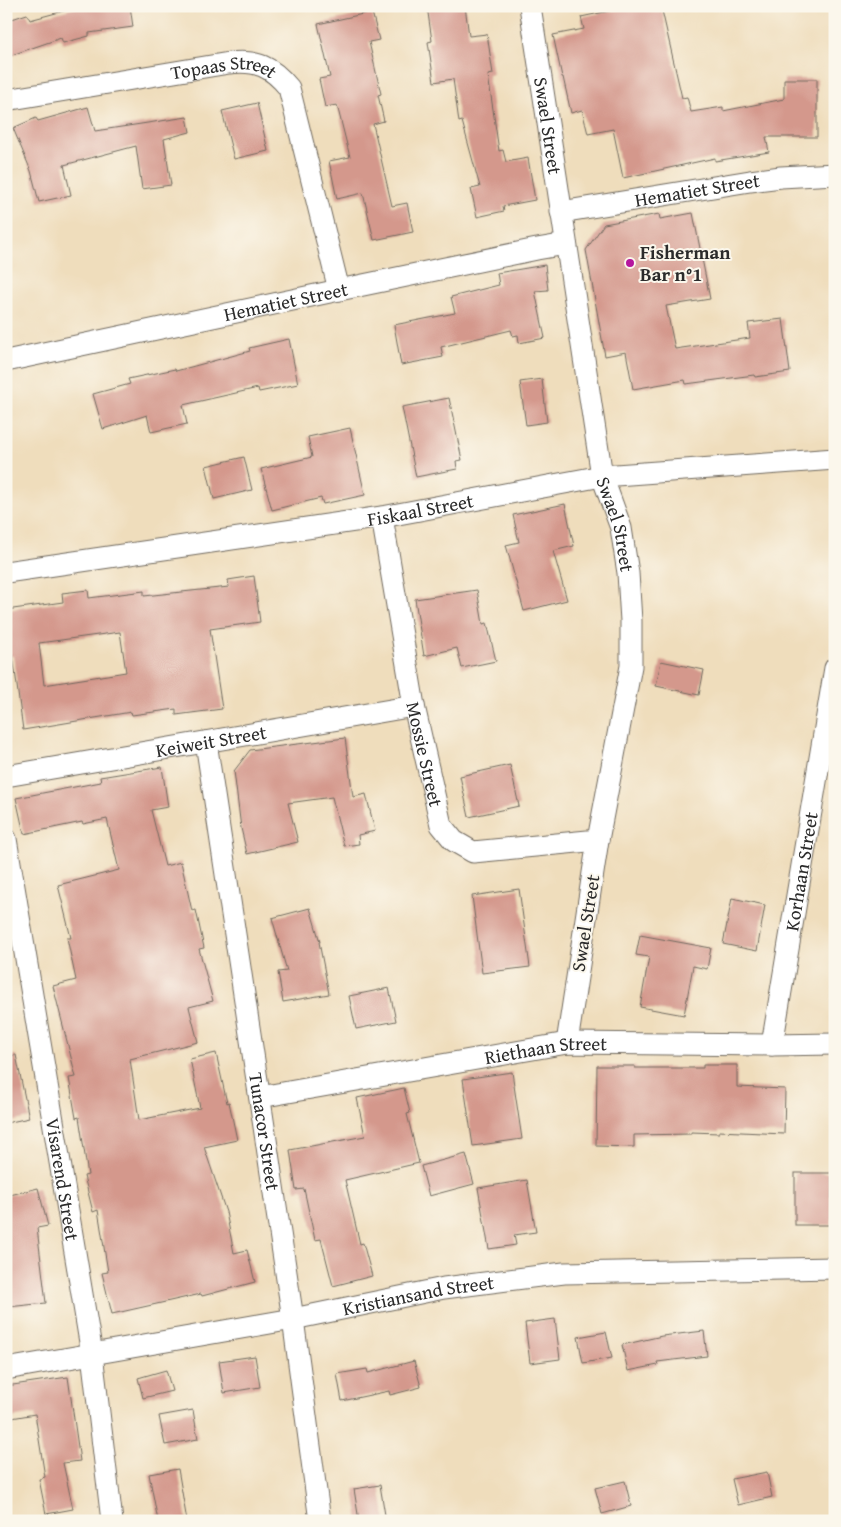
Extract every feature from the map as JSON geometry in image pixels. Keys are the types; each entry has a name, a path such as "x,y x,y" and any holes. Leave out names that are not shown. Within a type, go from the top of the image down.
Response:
{"street":[{"name":"Swael Street","path":"530,6 602,476 621,528 631,621 632,666 598,840 567,1043"},
{"name":"Topaas Street","path":"6,100 229,63 247,61 266,68 280,76 290,88 339,290"},
{"name":"Hematiet Street","path":"561,212 750,181 835,174"},
{"name":"Hematiet Street","path":"6,361 566,244"},
{"name":"Fiskaal Street","path":"6,572 382,516 602,476 835,459"},
{"name":"Mossie Street","path":"382,516 414,706 441,825 454,841 473,852 598,840"},
{"name":"Korhaan Street","path":"772,1045 835,668"},
{"name":"Keiweit Street","path":"6,776 414,706"},
{"name":"Tunacor Street","path":"206,742 293,1319 320,1521"},
{"name":"Visarend Street","path":"6,839 92,1354 112,1521"},
{"name":"Riethaan Street","path":"260,1097 567,1043 835,1044"},
{"name":"Kristiansand Street","path":"6,1369 293,1319 444,1288 564,1273 835,1268"}],"building":[{"path":"82,6 130,6 133,27 89,33 89,36 63,43 61,38 6,57 6,21 27,14 30,20"},
{"path":"427,6 465,6 469,36 487,34 493,74 488,75 499,151 503,150 506,162 528,158 535,200 503,206 504,211 477,217 471,189 480,187 462,121 459,122 453,79 434,82 428,42 432,41"},
{"path":"633,6 661,6 682,98 687,97 691,112 723,107 723,111 784,99 784,79 817,79 817,137 766,137 769,152 715,161 715,158 623,178 613,129 588,134 582,110 571,113 553,35 584,29 581,17"},
{"path":"372,12 379,40 369,42 381,94 378,95 384,121 373,124 392,206 407,203 413,232 374,240 363,193 337,199 329,161 350,157 337,105 325,107 319,79 330,77 318,24"},
{"path":"257,103 268,151 234,159 222,111"},
{"path":"88,107 95,131 187,117 190,132 164,139 171,185 142,189 136,146 64,165 71,195 39,202 31,171 13,128 36,118 38,121"},
{"path":"693,213 710,299 666,306 675,349 750,338 748,323 783,319 790,372 686,384 685,380 633,389 626,352 605,356 586,250 604,224 659,214 660,219"},
{"path":"545,265 548,290 535,291 545,338 519,343 518,335 513,336 511,330 441,347 443,357 401,365 394,325 455,313 451,297 499,285 497,273"},
{"path":"289,339 298,384 259,392 258,388 183,405 187,424 151,432 147,415 103,429 93,394 130,384 128,379 175,369 176,371 250,351 249,348"},
{"path":"542,379 547,422 526,425 520,382"},
{"path":"449,398 462,460 456,461 457,469 416,477 402,407"},
{"path":"350,428 365,495 323,504 321,498 272,510 261,469 312,457 308,437"},
{"path":"244,457 252,490 214,499 206,466"},
{"path":"565,504 574,546 553,551 567,600 524,611 506,545 519,542 513,515"},
{"path":"254,576 260,622 210,629 222,709 176,715 176,709 132,715 131,712 23,730 13,656 6,656 6,610 63,602 62,593 88,590 89,598 144,591 144,596 229,587 228,580","holes":["120,632 126,672 44,685 39,643"]},
{"path":"477,590 483,624 487,623 496,661 462,668 457,648 424,656 415,599"},
{"path":"661,661 704,670 699,695 656,686"},
{"path":"345,738 353,797 366,794 375,831 358,835 359,844 344,846 332,797 288,803 298,842 247,854 241,828 234,771 250,750"},
{"path":"510,765 519,806 469,817 460,776"},
{"path":"162,767 168,807 151,810 165,866 181,862 192,911 196,910 204,948 199,949 213,1001 189,1007 198,1042 130,1059 139,1120 200,1108 190,1059 216,1053 237,1140 204,1147 226,1212 234,1253 247,1250 255,1282 202,1296 201,1294 112,1314 102,1273 108,1272 98,1210 93,1212 84,1176 88,1175 79,1117 76,1118 69,1078 76,1077 53,986 76,980 67,938 71,938 58,885 119,870 107,819 24,834 16,798 101,782 100,777"},
{"path":"519,889 530,967 482,973 472,896"},
{"path":"732,898 765,905 757,951 723,944"},
{"path":"310,908 320,942 329,994 283,1002 278,972 287,971 272,918"},
{"path":"640,935 711,948 707,969 693,966 684,1015 640,1007 649,957 636,955"},
{"path":"389,988 396,1021 356,1029 349,996"},
{"path":"16,1055 29,1118 6,1123 6,1056"},
{"path":"703,1065 737,1065 737,1087 785,1089 784,1134 719,1131 719,1133 691,1132 691,1134 634,1135 634,1147 596,1146 597,1066 703,1068"},
{"path":"512,1072 522,1139 473,1146 463,1079"},
{"path":"404,1088 410,1113 407,1114 419,1163 345,1180 360,1244 363,1243 372,1276 333,1286 321,1239 315,1240 304,1189 296,1190 290,1150 365,1136 357,1098"},
{"path":"466,1154 474,1184 429,1196 421,1166"},
{"path":"795,1173 832,1173 832,1225 795,1225"},
{"path":"527,1180 536,1232 514,1235 516,1245 489,1249 478,1188"},
{"path":"38,1188 48,1226 37,1228 46,1303 8,1307 6,1290 6,1196"},
{"path":"555,1319 560,1359 530,1363 525,1323"},
{"path":"704,1331 707,1356 657,1362 658,1365 628,1371 622,1345 662,1336"},
{"path":"606,1332 612,1358 583,1363 578,1337"},
{"path":"255,1356 260,1387 224,1393 219,1361"},
{"path":"414,1361 421,1387 390,1395 389,1391 342,1401 337,1374 367,1369 368,1373"},
{"path":"166,1370 172,1391 143,1398 138,1378"},
{"path":"68,1377 80,1461 63,1463 73,1509 46,1514 39,1479 45,1477 35,1414 6,1419 6,1386"},
{"path":"193,1410 198,1439 165,1445 159,1416"},
{"path":"178,1469 187,1521 158,1521 149,1474"},
{"path":"767,1472 772,1497 738,1505 732,1479"},
{"path":"625,1481 631,1506 602,1514 595,1488"},
{"path":"380,1485 386,1521 359,1521 354,1489"}],"place":[{"name":"Fisherman Bar n°1","path":"630,263"}]}
